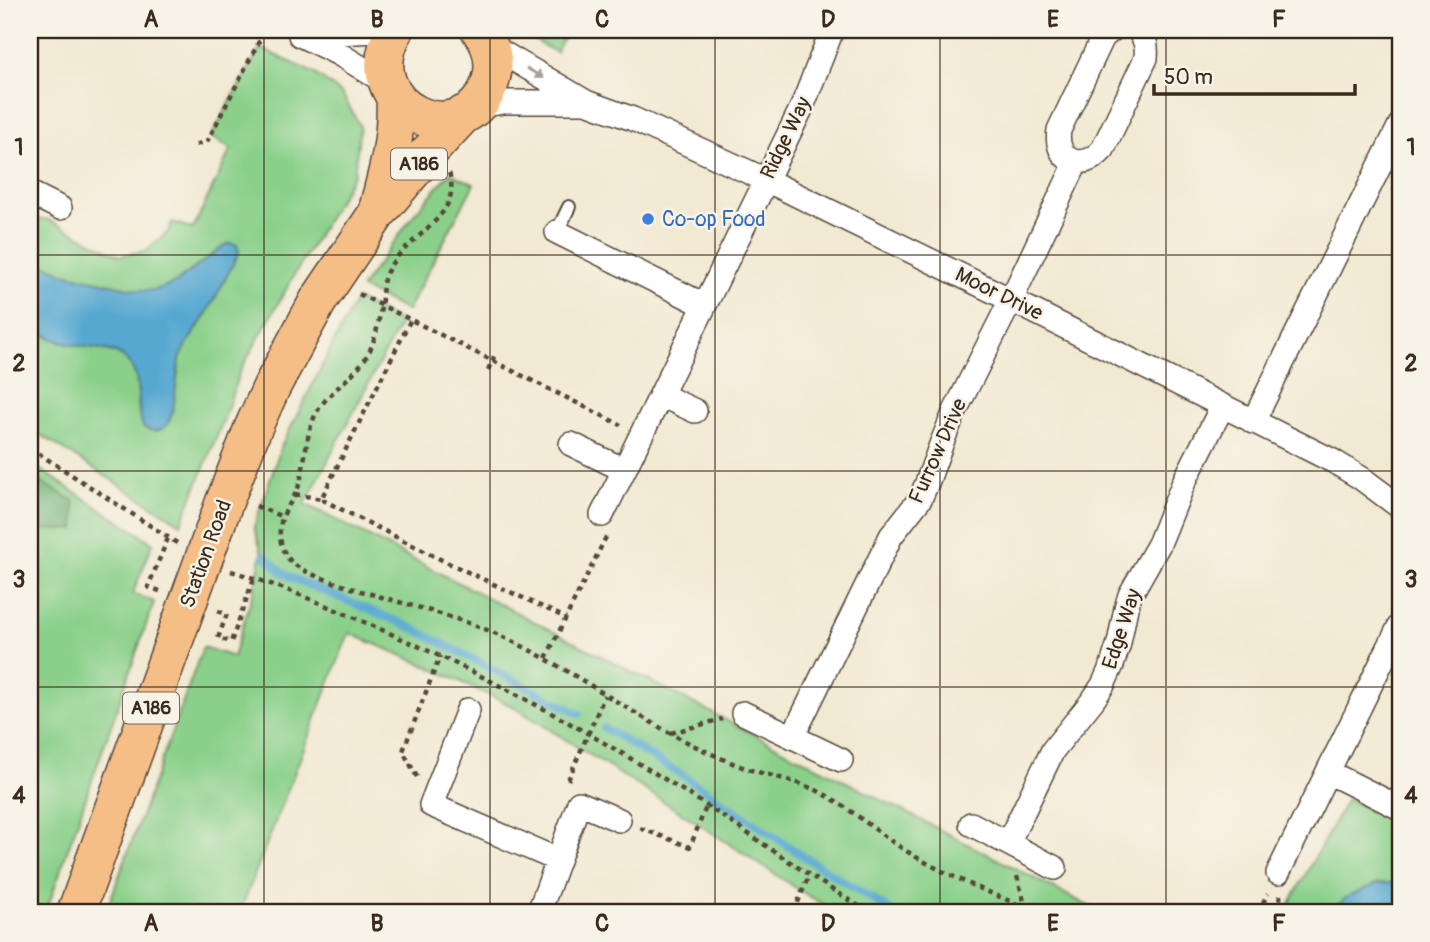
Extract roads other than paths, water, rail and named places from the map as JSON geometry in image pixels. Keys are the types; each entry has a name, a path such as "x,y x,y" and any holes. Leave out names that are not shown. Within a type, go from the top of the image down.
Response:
{"main road":[{"name":"Station Road","path":"376,215 390,167 397,121 392,91 384,70 385,51 395,30"},
{"name":"Station Road","path":"76,912 215,564 248,441 272,386 318,301 376,215 427,154 482,100 488,89 494,64 483,35"},
{"path":"392,91 405,107 430,119 452,119 469,111"}],"street":[{"path":"293,32 395,30"},
{"name":"Ridge Way","path":"601,515 802,107 832,30"},
{"path":"1112,30 1103,37 1059,130 1060,148 1065,156 1076,163 1096,158 1103,149 1136,81 1146,58 1147,47 1144,36 1138,30"},
{"path":"293,32 339,54 392,91"},
{"name":"Moor Drive","path":"483,35 501,52 586,102 645,124 766,180 1011,300 1333,461 1362,478 1400,507"},
{"name":"Moor Drive","path":"469,111 503,102 586,102"},
{"path":"1253,422 1400,125"},
{"name":"Furrow Drive","path":"793,736 891,537 920,499 928,483 955,411 1076,163"},
{"path":"30,192 60,208"},
{"path":"557,232 704,305"},
{"path":"661,395 695,411"},
{"name":"Edge Way","path":"1008,843 1053,750 1093,700 1112,665 1130,595 1159,544 1184,482 1222,407"},
{"path":"571,444 624,470"},
{"path":"1278,873 1400,625"},
{"path":"468,710 431,805 558,860"},
{"path":"743,713 841,760"},
{"path":"1328,772 1400,808"},
{"path":"539,912 579,803 619,820"},
{"path":"971,824 1055,868"}],"lane":[{"path":"557,232 569,208"}],"water":[{"path":"231,243 237,245 239,252 183,350 170,418 165,427 159,430 143,427 135,374 123,357 115,352 65,343 30,328 30,254 43,264 63,273 137,290 155,290 175,283"},
{"path":"1400,882 1400,912 1329,912 1347,897 1376,884"}],"waterway":[{"path":"265,556 292,578 406,625 579,714"},
{"path":"604,728 690,780 803,856 893,912"}],"place":[{"name":"Co-op Food","path":"648,219"}]}
